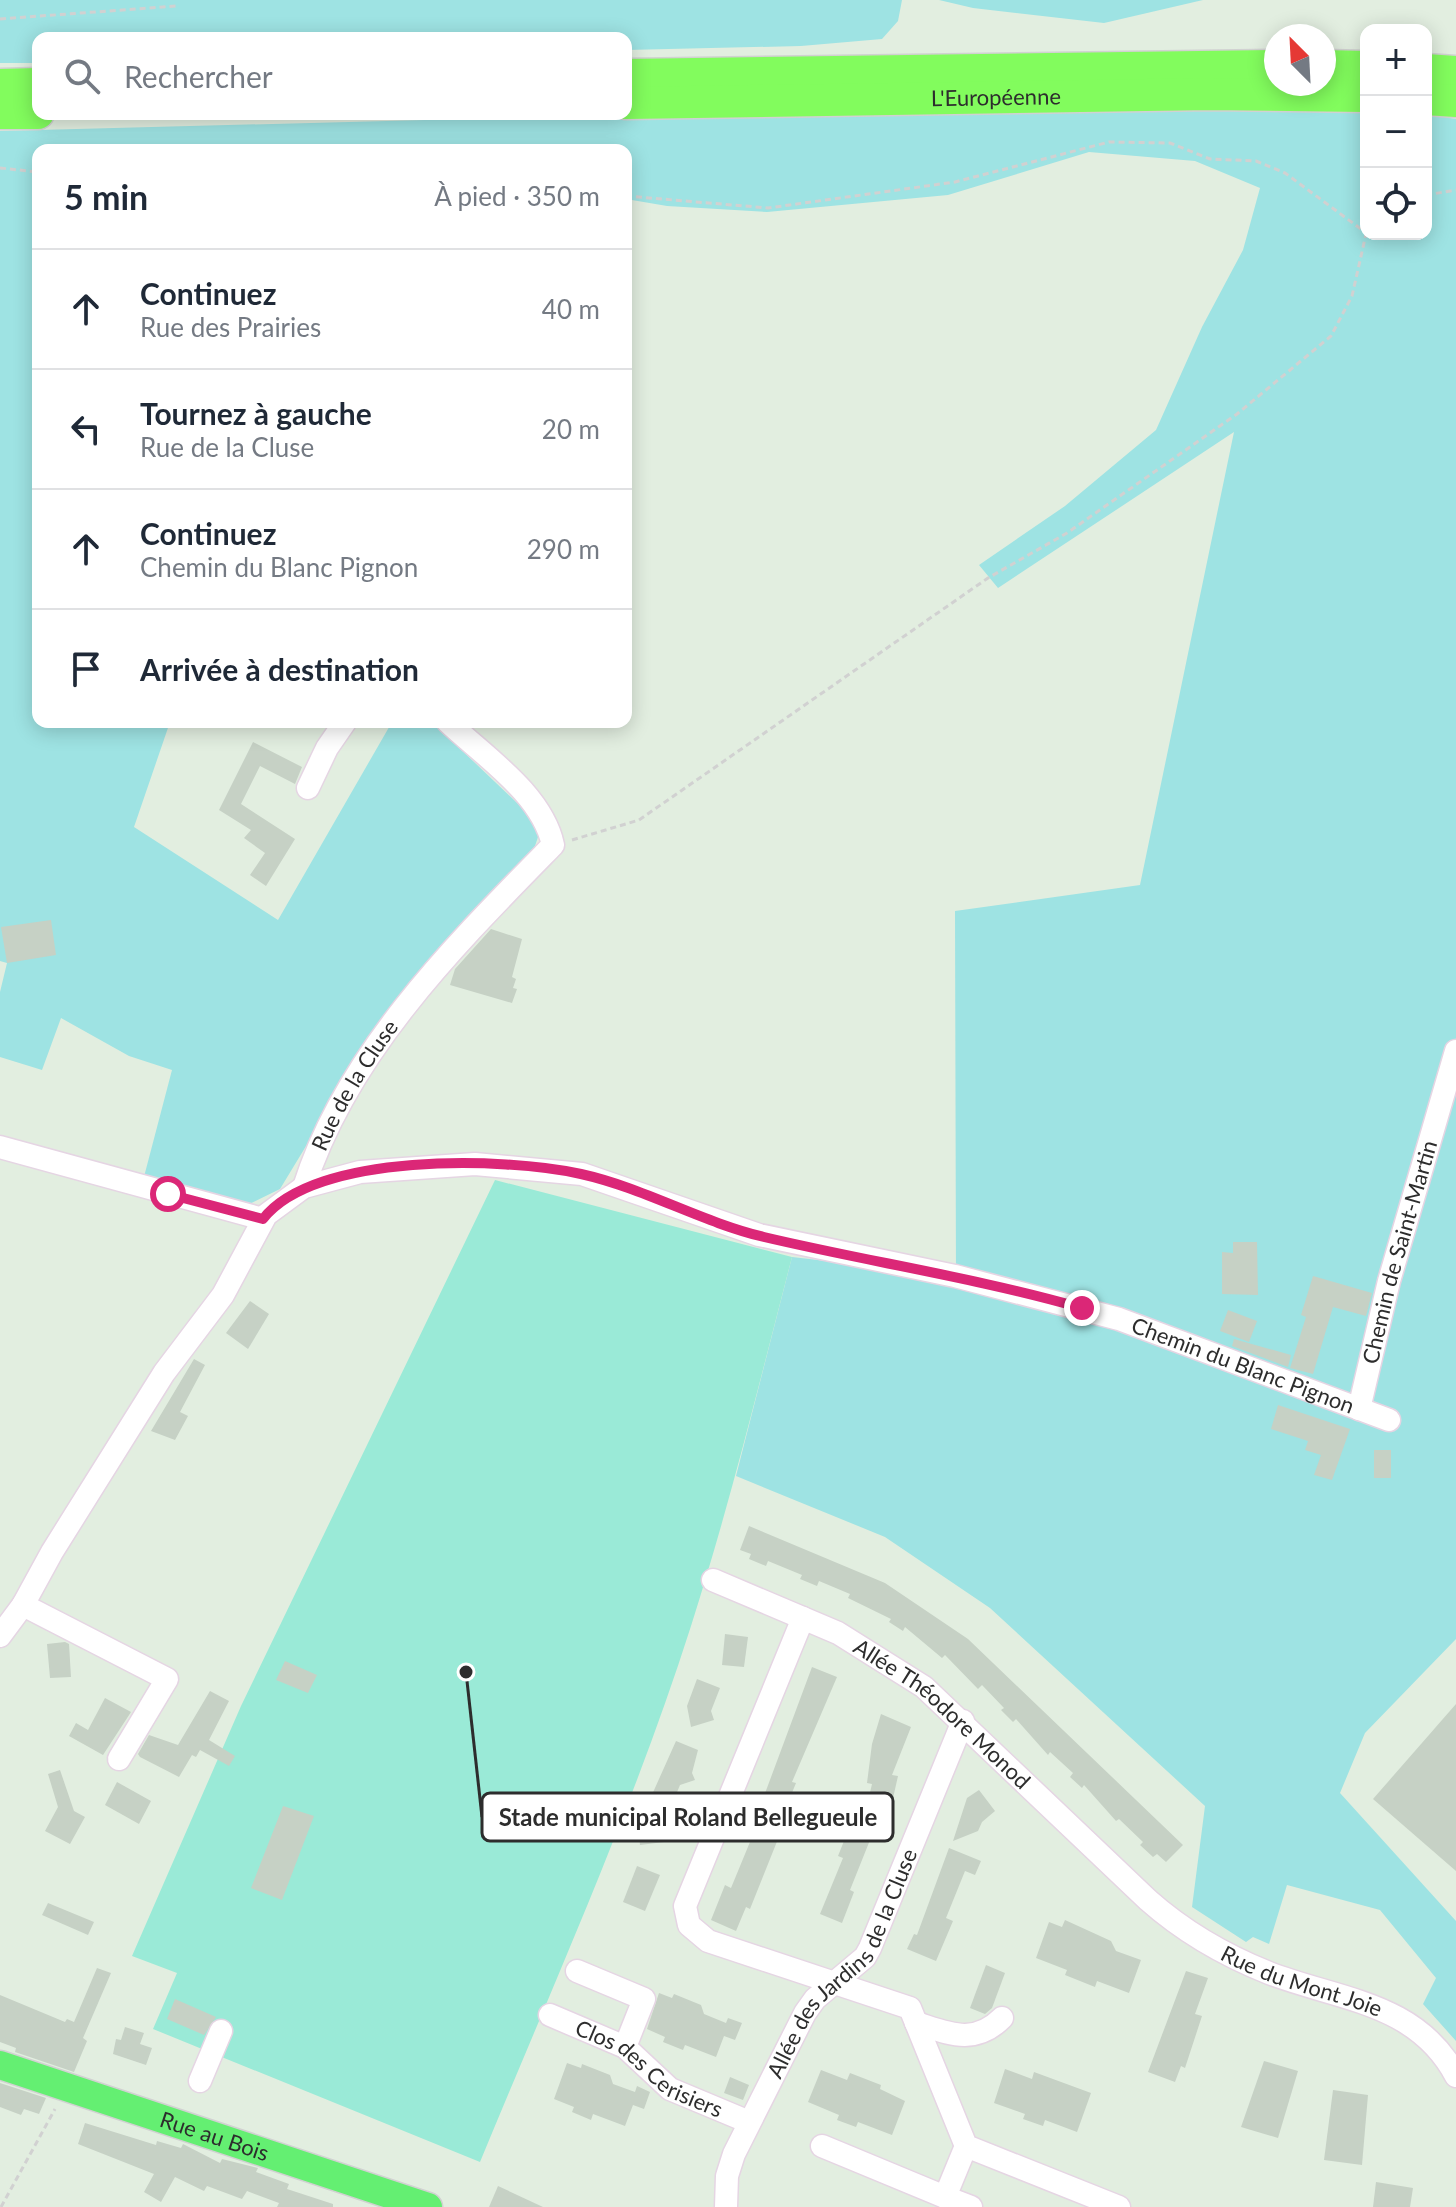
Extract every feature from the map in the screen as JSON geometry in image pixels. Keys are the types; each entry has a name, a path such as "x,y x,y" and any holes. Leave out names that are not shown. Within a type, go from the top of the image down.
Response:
{"highway":[{"name":"L'Européenne","path":"632,75 1264,66"},
{"path":"1336,66 1360,67"},
{"path":"1432,70 1456,72"},
{"path":"0,85 32,84"},
{"name":"L'Européenne","path":"632,103 1210,94 1360,96"},
{"path":"1432,99 1456,101"},
{"path":"0,113 32,113"}],"main road":[{"name":"Rue au Bois","path":"0,2065 422,2206"}],"street":[{"path":"308,788 327,748 341,728"},
{"path":"454,728 534,804 546,822 553,845"},
{"name":"Rue de la Cluse","path":"304,1187 316,1154 371,1054 445,960 553,845"},
{"name":"Chemin de Saint-Martin","path":"1359,1409 1389,1281 1456,1051"},
{"path":"0,1147 263,1219"},
{"name":"Chemin du Blanc Pignon","path":"304,1187 360,1172 420,1165 489,1164 582,1174 743,1231 964,1277 1119,1319 1389,1420"},
{"path":"0,1636 23,1605 46,1562 164,1373 223,1295 263,1219 304,1187"},
{"name":"Allée Théodore Monod","path":"713,1580 803,1618 874,1654 924,1687 1139,1891"},
{"path":"23,1605 167,1679 119,1759"},
{"path":"803,1618 684,1912 689,1925 700,1936 776,1966 910,2008 966,2146 945,2197"},
{"name":"Allée des Jardins de la Cluse","path":"726,2207 730,2165 749,2122 805,2013 865,1957 870,1948 963,1721"},
{"name":"Rue du Mont Joie","path":"1139,1891 1186,1931 1234,1958 1402,2017 1433,2042 1456,2076"},
{"path":"577,1971 644,1999 625,2047"},
{"name":"Clos des Cerisiers","path":"550,2015 625,2047 670,2089 749,2122"},
{"path":"916,2023 966,2037 982,2034 1002,2018"},
{"path":"200,2081 221,2031"},
{"path":"822,2146 971,2207"},
{"path":"966,2146 1119,2207"}],"path":[{"path":"0,19 176,6"},
{"path":"632,197 768,208 955,182 1109,142 1170,143 1210,159 1256,161 1285,173 1360,229"},
{"path":"0,168 32,171"},
{"path":"1432,194 1456,190"},
{"path":"553,845 639,820 988,578 1067,533 1237,414 1331,336 1352,296 1364,240"},
{"path":"1,2207 66,2088"}],"shaded area":[{"path":"0,0 902,0 898,21 882,39 801,46 632,50 632,32 32,32 32,63 0,63"},
{"path":"939,0 1203,0 1104,23 973,8"},
{"path":"1274,108 1360,111 1360,240 1432,240 1432,115 1456,119 1456,1639 1365,1733 1340,1793 1456,1921 1456,2041 1423,2004 1436,1978 1380,1910 1287,1885 1269,1944 1253,1937 1246,1942 1192,1907 1205,1806 990,1608 885,1537 736,1476 792,1257 896,1269 956,1282 955,911 1140,885 1234,432 998,588 979,565 1065,506 1156,430 1202,327 1243,250 1260,188 1195,161 1089,152 948,195 767,212 667,206 632,200 632,144 32,144 32,728 168,728 134,827 278,920 389,728 438,728 534,819 540,831 534,849 457,931 340,1090 280,1189 225,1216 140,1192 172,1070 129,1056 61,1018 42,1070 0,1057 0,992 7,963 0,961 0,131 422,120 632,120 632,115"},
{"path":"495,1180 792,1257 719,1534 668,1694 591,1896 480,2162 153,2029 177,1973 132,1956 241,1706"}],"building":[{"path":"253,742 302,767 295,784 260,766 241,804 295,839 266,886 250,875 265,853 244,838 251,830 219,810"},
{"path":"51,920 56,955 7,963 1,927"},
{"path":"491,929 522,939 512,977 516,979 513,988 517,989 512,1003 450,985 455,969"},
{"path":"1233,1242 1257,1242 1258,1295 1222,1294 1222,1252 1233,1253"},
{"path":"1313,1276 1372,1293 1366,1316 1333,1307 1313,1374 1290,1368 1306,1317 1301,1315"},
{"path":"250,1301 269,1314 248,1349 226,1333"},
{"path":"1228,1310 1257,1321 1249,1342 1220,1331"},
{"path":"1234,1339 1291,1355 1288,1367 1232,1346"},
{"path":"194,1359 205,1365 180,1412 188,1416 175,1440 151,1431"},
{"path":"1278,1405 1350,1429 1332,1480 1314,1475 1321,1455 1305,1450 1308,1441 1271,1429"},
{"path":"1374,1450 1391,1450 1391,1478 1374,1478"},
{"path":"749,1526 885,1583 968,1639 1183,1845 1166,1862 1157,1854 1153,1857 1140,1845 1143,1842 1119,1819 1116,1821 1084,1785 1082,1788 1070,1777 1073,1773 1050,1752 1048,1755 1016,1719 1013,1722 1001,1710 1004,1708 982,1685 978,1689 945,1655 942,1658 905,1627 903,1631 889,1622 891,1619 848,1598 850,1594 819,1581 817,1586 800,1579 802,1575 768,1561 766,1566 749,1559 751,1554 740,1550"},
{"path":"725,1634 748,1637 744,1667 722,1665"},
{"path":"47,1644 69,1644 71,1677 50,1678"},
{"path":"285,1661 317,1675 308,1693 276,1680"},
{"path":"812,1667 837,1677 792,1782 796,1783 774,1837 778,1839 750,1909 746,1907 736,1931 711,1920 725,1885 731,1888 764,1808 750,1802 764,1796"},
{"path":"697,1679 720,1688 711,1711 714,1720 691,1727 687,1706"},
{"path":"210,1691 229,1701 209,1740 235,1756 229,1766 200,1750 196,1757 192,1755 179,1777 140,1757 138,1754 149,1735 178,1745"},
{"path":"105,1698 131,1712 103,1755 69,1736 76,1723 88,1730"},
{"path":"1456,1704 1456,1871 1373,1799"},
{"path":"881,1714 911,1727 892,1775 898,1776 891,1807 868,1801 872,1784 867,1783 872,1744"},
{"path":"676,1741 698,1750 692,1773 695,1780 680,1785 662,1828 664,1842 640,1845 638,1826"},
{"path":"60,1770 74,1811 85,1817 70,1844 45,1831 58,1807 48,1774"},
{"path":"117,1782 151,1801 139,1824 105,1805"},
{"path":"979,1790 995,1811 982,1822 978,1831 953,1841 967,1798"},
{"path":"283,1806 314,1816 282,1900 251,1888"},
{"path":"850,1826 872,1835 850,1890 854,1892 842,1923 820,1914 843,1858 838,1856"},
{"path":"949,1848 981,1861 975,1875 965,1871 946,1918 953,1921 936,1961 907,1949 914,1934 917,1935"},
{"path":"637,1866 660,1875 645,1911 623,1902"},
{"path":"48,1903 94,1922 88,1935 42,1915"},
{"path":"1065,1920 1111,1941 1116,1951 1141,1960 1129,1993 1097,1981 1095,1987 1065,1975 1067,1970 1036,1958 1049,1922 1062,1927"},
{"path":"986,1965 1005,1973 992,2008 985,2014 970,2008"},
{"path":"97,1968 111,1973 83,2038 87,2041 74,2072 15,2052 16,2048 0,2042 0,1995 65,2022 67,2019 74,2022"},
{"path":"1186,1971 1208,1978 1195,2014 1202,2016 1185,2068 1181,2066 1175,2082 1148,2072"},
{"path":"659,1993 672,1998 674,1994 701,2005 704,2014 726,2023 728,2018 742,2023 735,2040 724,2036 716,2057 685,2045 683,2050 663,2042 665,2037 647,2029"},
{"path":"175,1999 216,2017 204,2035 167,2019"},
{"path":"125,2027 144,2033 140,2044 152,2048 146,2065 113,2054 116,2039 121,2040"},
{"path":"1264,2061 1298,2071 1278,2138 1241,2127"},
{"path":"567,2063 581,2068 582,2064 610,2075 613,2084 635,2092 637,2086 650,2092 644,2109 633,2105 625,2126 593,2114 591,2120 572,2112 574,2107 554,2099"},
{"path":"1005,2069 1032,2079 1034,2072 1091,2093 1077,2132 1045,2120 1043,2126 1023,2119 1025,2114 994,2103"},
{"path":"821,2070 847,2080 850,2073 881,2085 880,2089 905,2101 892,2135 858,2122 856,2127 837,2120 839,2115 808,2102"},
{"path":"730,2077 749,2085 743,2100 724,2093"},
{"path":"0,2083 46,2098 39,2114 24,2109 21,2115 0,2107"},
{"path":"1333,2090 1368,2095 1362,2165 1324,2160"},
{"path":"85,2123 156,2145 157,2141 181,2148 183,2144 220,2163 222,2159 258,2168 256,2172 289,2184 287,2189 333,2204 333,2207 277,2207 279,2203 247,2191 242,2199 207,2186 204,2191 175,2177 161,2202 144,2192 154,2174 78,2144"},
{"path":"1376,2182 1413,2188 1410,2207 1373,2207"},
{"path":"498,2186 543,2207 489,2207"}],"place":[{"name":"Stade municipal Roland Bellegueule","path":"466,1672"}],"route":[{"path":"168,1194 263,1219 314,1182 360,1172 459,1164 549,1169 620,1185 711,1221 759,1235 955,1276 1082,1308"}]}
